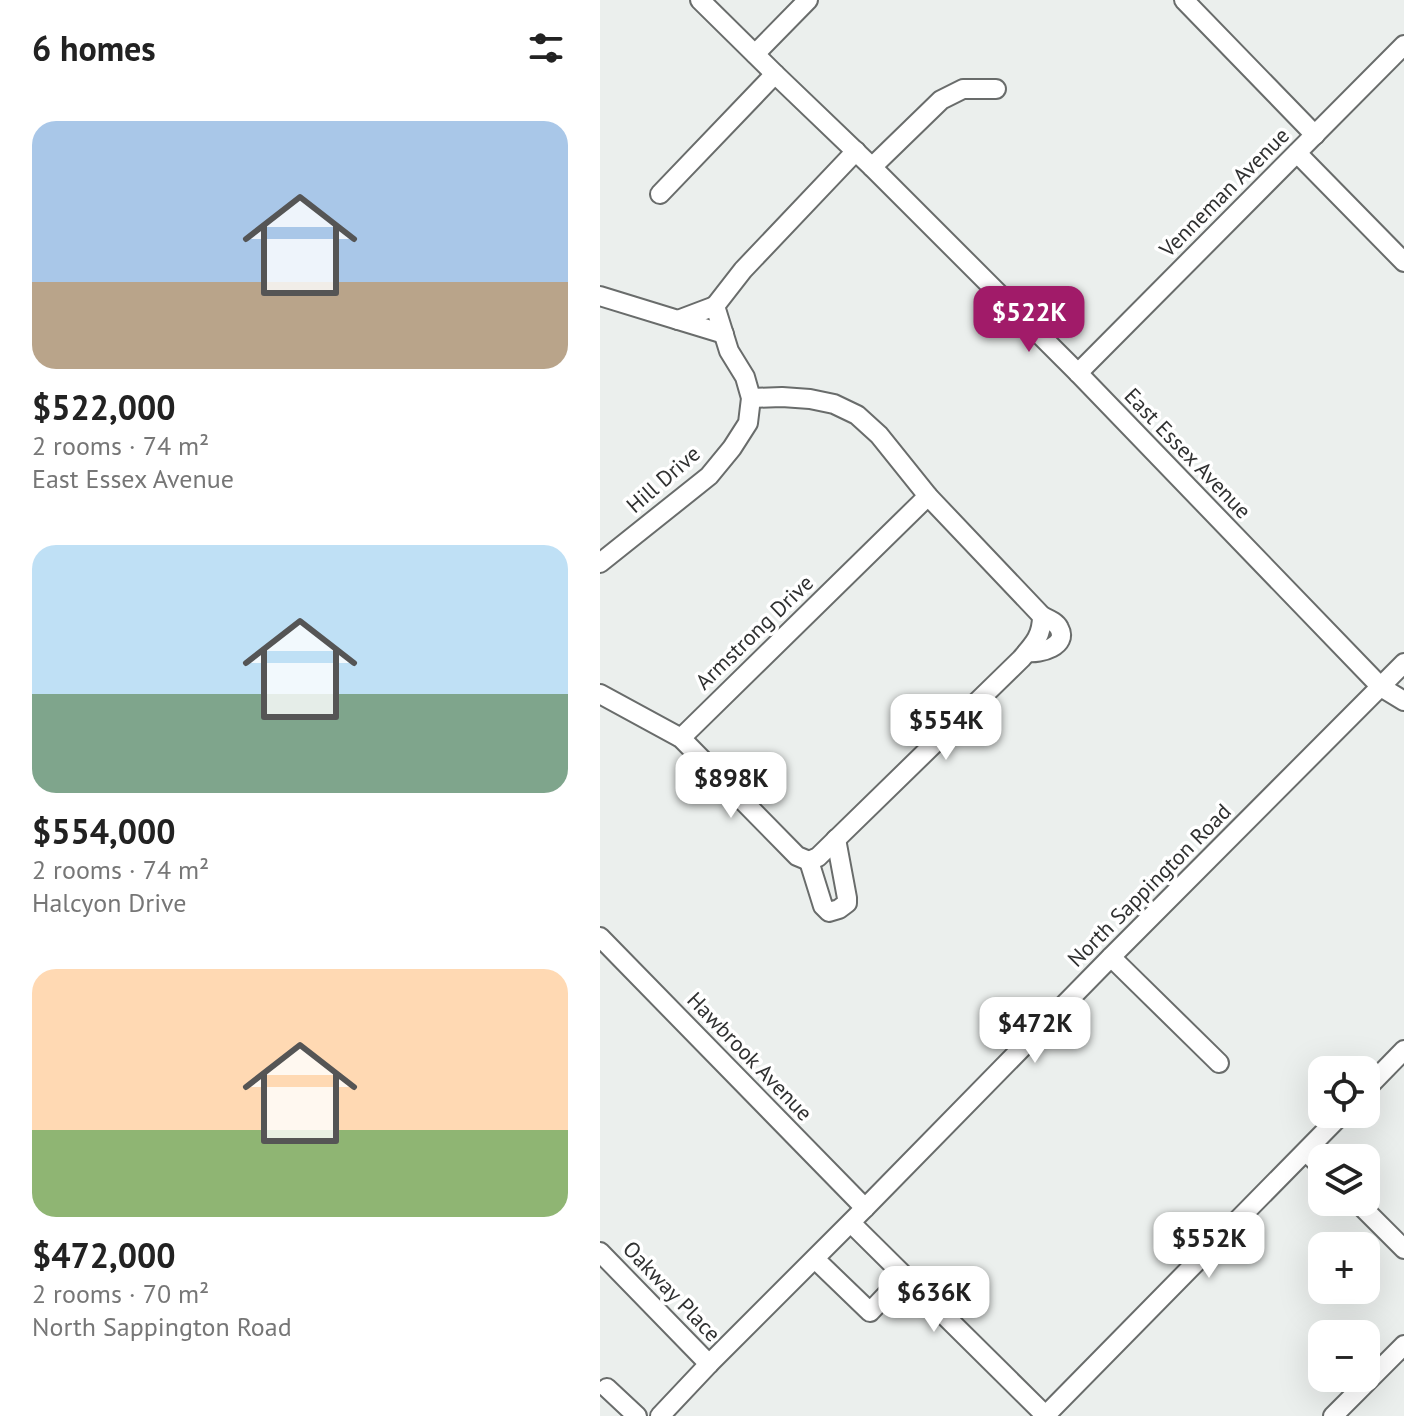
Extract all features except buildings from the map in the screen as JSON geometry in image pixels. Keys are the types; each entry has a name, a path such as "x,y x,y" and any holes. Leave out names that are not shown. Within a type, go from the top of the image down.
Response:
{"street":[{"name":"East Essex Avenue","path":"700,0 1078,373 1381,687 1404,701"},
{"path":"755,54 808,0"},
{"path":"1184,0 1315,135"},
{"name":"Venneman Avenue","path":"1078,373 1404,45"},
{"path":"660,194 775,74"},
{"path":"872,167 941,100 963,89 996,89"},
{"path":"678,320 715,306 743,270 856,151"},
{"path":"1297,153 1404,262"},
{"path":"600,296 724,334"},
{"path":"600,694 681,738 797,856 809,861 818,857 1040,636 1042,622 928,496 879,435 857,415 834,404 810,399 751,398 745,377 729,351 715,306"},
{"name":"Hill Drive","path":"600,563 709,476 748,423 751,398"},
{"name":"Armstrong Drive","path":"681,738 928,496"},
{"name":"North Sappington Road","path":"660,1416 1404,663"},
{"path":"809,861 823,906 829,912 839,909 847,903 847,898 836,839"},
{"name":"Hawbrook Avenue","path":"600,937 865,1208"},
{"path":"1111,957 1219,1063"},
{"path":"1380,1075 1404,1050"},
{"path":"851,1223 1045,1416 1329,1128"},
{"path":"1371,1216 1404,1249"},
{"name":"Oakway Place","path":"602,1259 709,1364"},
{"path":"815,1259 870,1312 904,1276"},
{"path":"1333,1416 1404,1345"},
{"path":"607,1388 637,1416"}]}
